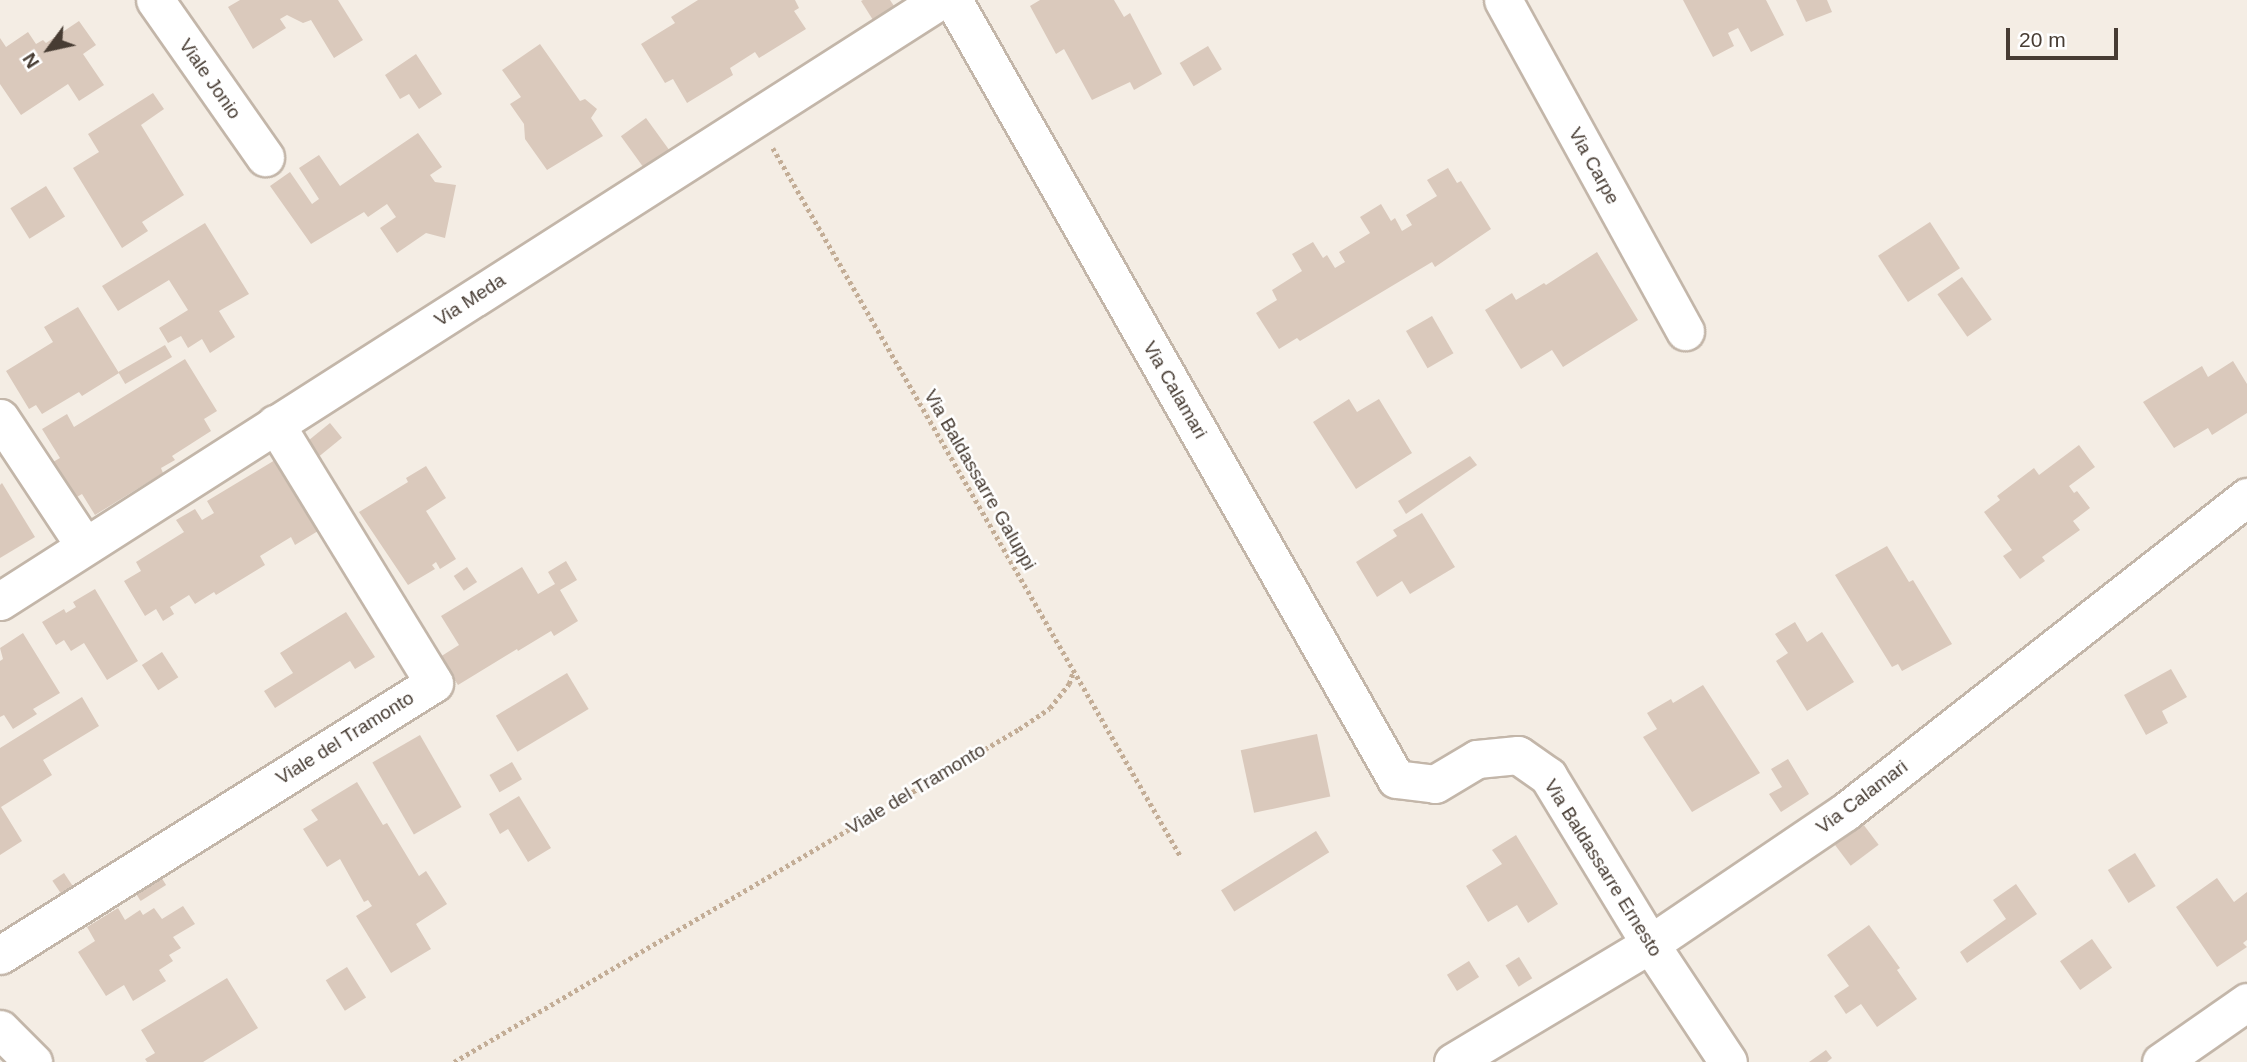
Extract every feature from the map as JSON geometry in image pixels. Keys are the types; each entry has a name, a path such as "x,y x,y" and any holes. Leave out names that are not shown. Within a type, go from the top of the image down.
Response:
{"street":[{"name":"Viale Jonio","path":"155,0 265,157"},
{"name":"Via Meda","path":"0,601 940,0"},
{"name":"Via Calamari","path":"953,0 1396,779"},
{"name":"Via Carpe","path":"1503,0 1685,331"},
{"path":"0,418 84,545"},
{"name":"Viale del Tramonto","path":"0,956 433,683 275,424"},
{"name":"Via Calamari","path":"1453,1062 1650,944 1845,812 2247,497"},
{"name":"Via Baldassarre Ernesto","path":"1396,779 1435,784 1477,759 1518,755 1548,776 1650,944 1728,1062"},
{"path":"2161,1062 2247,1002"},
{"path":"0,1029 33,1062"}],"path":[{"name":"Via Baldassarre Galuppi","path":"755,117 1181,857"},
{"name":"Viale del Tramonto","path":"454,1062 1019,729 1050,708 1069,684 1073,671"}],"building":[{"path":"240,0 338,0 363,40 334,58 311,20 303,23 287,15 280,19 286,28 253,49 228,7"},
{"path":"698,0 795,0 799,8 794,11 806,29 759,58 755,52 730,68 733,75 687,103 673,79 665,83 641,44 675,23 671,17"},
{"path":"890,0 894,6 873,20 861,1"},
{"path":"1040,0 1114,0 1124,17 1130,13 1162,74 1134,90 1130,82 1092,100 1064,49 1056,54 1030,6"},
{"path":"1683,0 1766,0 1784,35 1751,52 1738,28 1728,33 1734,46 1713,57"},
{"path":"1796,0 1827,0 1832,12 1806,22"},
{"path":"79,21 96,45 83,54 104,85 79,101 68,84 21,115 0,84 0,38 6,47 28,32 36,44 43,40 46,43"},
{"path":"540,44 580,101 585,99 597,109 591,118 603,136 547,170 525,139 524,124 510,104 521,97 502,70"},
{"path":"1208,46 1222,69 1194,86 1180,63"},
{"path":"416,54 442,94 419,109 409,94 400,99 385,75"},
{"path":"153,93 164,109 141,125 184,195 142,222 148,231 122,248 73,168 99,152 88,134"},
{"path":"646,118 670,151 645,169 621,136"},
{"path":"418,133 442,167 430,175 435,182 456,185 445,238 426,233 397,253 380,228 396,217 387,204 368,217 364,212 311,244 270,186 290,172 312,204 319,199 299,168 319,155 340,186"},
{"path":"1448,168 1457,183 1461,181 1491,229 1435,267 1432,262 1300,341 1297,338 1279,349 1256,313 1277,300 1272,290 1302,271 1292,254 1313,242 1323,258 1327,255 1335,268 1345,262 1339,252 1370,233 1360,217 1381,204 1391,221 1395,218 1402,231 1412,225 1406,215 1437,196 1427,180"},
{"path":"46,186 65,217 29,239 10,208"},
{"path":"1930,222 1960,268 1908,302 1878,256"},
{"path":"205,223 249,294 219,311 235,337 210,353 202,339 188,348 181,336 168,343 159,328 188,310 169,280 118,311 102,286"},
{"path":"1597,252 1638,320 1563,367 1552,350 1521,369 1485,310 1512,293 1516,300 1544,283 1546,285"},
{"path":"1962,277 1992,320 1967,337 1937,294"},
{"path":"78,307 119,373 82,396 79,392 42,414 36,405 29,409 6,371 53,342 44,327"},
{"path":"1432,316 1454,353 1428,368 1406,331"},
{"path":"165,345 172,357 125,384 118,372"},
{"path":"185,359 217,411 204,419 211,431 172,456 175,460 161,468 163,473 95,515 82,494 68,502 46,466 60,458 42,429 67,414 74,427"},
{"path":"2233,361 2247,384 2247,413 2212,435 2208,428 2174,448 2143,402 2202,366 2208,377"},
{"path":"1349,399 1357,412 1379,399 1412,453 1356,489 1313,422"},
{"path":"330,423 342,438 316,459 304,444"},
{"path":"2079,445 2095,467 2069,486 2074,493 2077,491 2090,508 2073,521 2080,530 2042,557 2045,561 2020,579 2003,556 2012,550 1984,512 2000,500 1997,496 2034,468 2039,475"},
{"path":"1470,456 1477,465 1406,514 1398,501"},
{"path":"280,457 320,519 313,523 318,531 295,545 291,537 260,556 265,565 216,595 214,592 195,604 189,595 170,607 174,614 163,621 156,609 145,616 124,581 141,571 136,562 184,532 176,520 195,509 202,520 214,513 207,501"},
{"path":"426,466 446,498 426,511 456,559 440,569 436,562 432,565 435,569 408,585 359,512 408,482 406,478"},
{"path":"2,483 35,537 0,558 0,485"},
{"path":"1422,513 1455,567 1410,594 1402,581 1377,597 1356,562 1397,536 1393,530"},
{"path":"1887,546 1909,582 1913,580 1952,644 1902,671 1898,664 1892,667 1835,575"},
{"path":"566,561 577,580 560,590 578,621 554,636 551,631 518,651 517,649 458,685 440,657 459,645 441,616 522,567 538,594 555,584 548,572"},
{"path":"467,567 477,582 464,591 454,576"},
{"path":"95,589 138,661 107,680 84,643 71,651 64,640 56,645 42,622 64,609 66,613 76,607 73,602"},
{"path":"346,612 375,657 355,669 350,661 275,708 264,691 293,673 280,653"},
{"path":"1795,622 1807,642 1822,632 1854,682 1807,711 1776,661 1788,653 1775,634"},
{"path":"23,633 60,693 33,709 37,714 13,729 4,715 0,717 0,661 3,659 0,648"},
{"path":"162,652 178,677 158,690 142,665"},
{"path":"2171,669 2187,697 2162,711 2168,723 2146,735 2124,695"},
{"path":"567,673 589,709 517,752 496,716"},
{"path":"1703,685 1760,773 1692,812 1643,737 1657,729 1647,713 1671,699 1673,703"},
{"path":"82,697 99,726 43,760 52,775 1,807 22,841 0,855 0,748"},
{"path":"1317,734 1330,797 1254,813 1241,750"},
{"path":"420,735 461,807 414,834 372,762"},
{"path":"1788,759 1809,794 1781,812 1769,794 1782,787 1771,769"},
{"path":"512,762 522,779 499,792 489,775"},
{"path":"357,782 383,825 387,823 419,876 426,871 447,904 416,924 431,949 391,973 356,916 372,906 368,900 364,902 340,859 327,867 303,829 318,820 311,810"},
{"path":"519,796 551,848 528,862 508,829 500,834 489,814"},
{"path":"1863,824 1879,845 1851,866 1835,845"},
{"path":"1316,831 1329,852 1234,912 1221,890"},
{"path":"1516,835 1558,904 1528,923 1517,905 1488,922 1466,886 1502,864 1492,850"},
{"path":"2135,853 2156,886 2129,903 2108,870"},
{"path":"156,869 166,885 141,901 131,885"},
{"path":"64,873 74,888 62,896 52,881"},
{"path":"2217,878 2234,902 2247,892 2247,940 2243,943 2247,947 2217,967 2176,907"},
{"path":"2016,884 2037,914 1967,963 1960,952 2006,919 1993,900"},
{"path":"183,906 195,924 173,937 181,948 169,955 173,961 159,970 166,981 133,1001 124,985 106,996 78,952 95,941 87,927 118,908 125,920 140,910 143,915 154,908 162,919"},
{"path":"1869,925 1900,968 1897,970 1917,999 1877,1027 1861,1004 1846,1014 1834,996 1849,986 1827,955"},
{"path":"2092,939 2112,968 2080,990 2060,961"},
{"path":"1519,957 1532,978 1519,987 1505,965"},
{"path":"1469,961 1479,977 1457,991 1447,975"},
{"path":"347,967 366,998 345,1011 326,980"},
{"path":"227,978 258,1028 203,1062 147,1062 145,1059 155,1053 141,1030"},
{"path":"1826,1050 1832,1058 1827,1062 1809,1062"}]}
